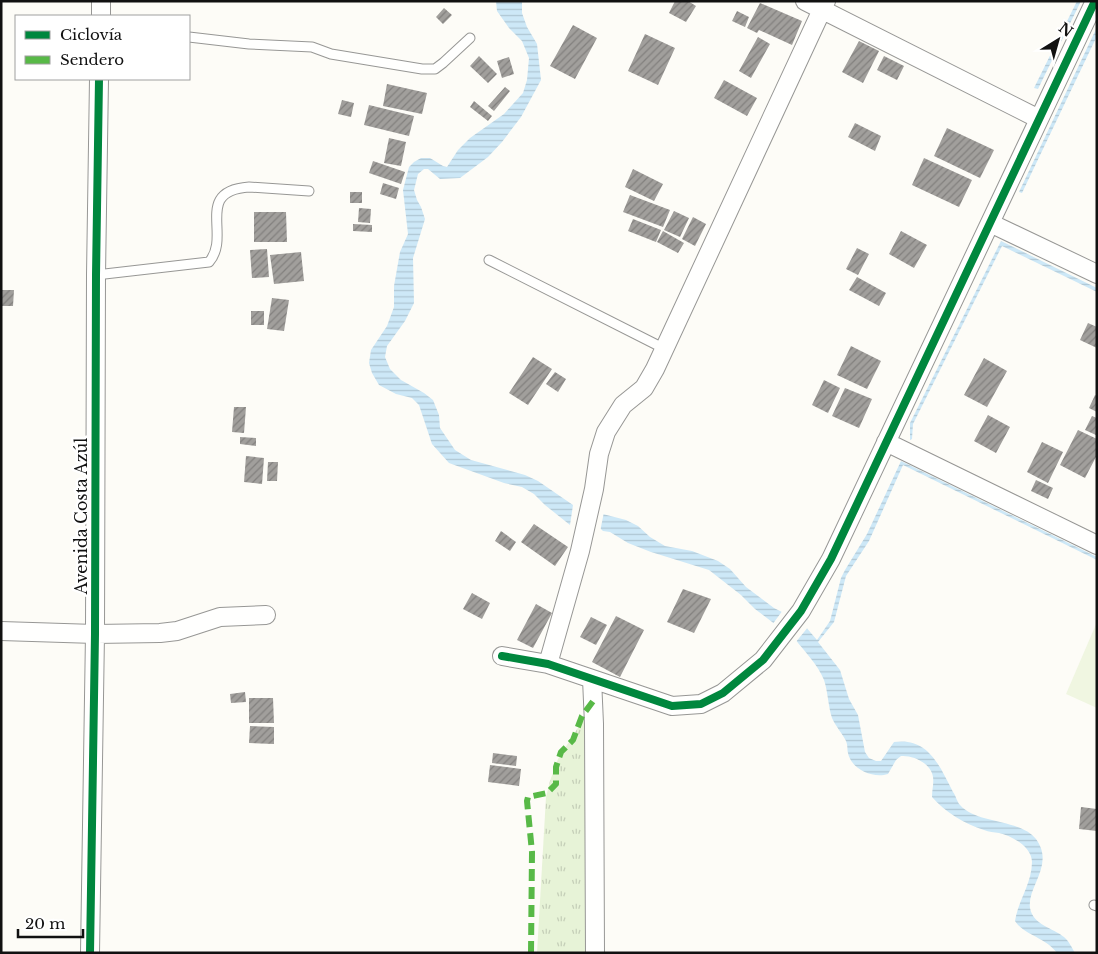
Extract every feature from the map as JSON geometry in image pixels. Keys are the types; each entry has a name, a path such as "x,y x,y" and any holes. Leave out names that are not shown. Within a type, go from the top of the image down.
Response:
{"street":[{"path":"100,15 101,1"},
{"path":"805,1 824,6 1039,119"},
{"path":"502,656 548,664 672,706 701,704 723,692 763,660 801,611 830,559 1095,1"},
{"path":"548,664 580,551 594,489 599,454 606,432 624,405 644,388 665,349 824,6"},
{"name":"Avenida Costa Azúl","path":"90,953 95,634 96,275 99,80"},
{"path":"990,223 1097,274"},
{"path":"886,442 1097,544"},
{"path":"1,631 95,634 160,633 177,631 220,617 266,615"},
{"path":"592,679 594,724 595,953"}],"lane":[{"path":"190,36 250,44 312,47 331,54 422,69 435,69 470,38"},
{"path":"96,275 209,262 213,258 216,248 217,207 220,199 227,192 249,187 309,191"},
{"path":"489,260 665,349"}],"green space":[{"path":"1097,622 1097,708 1066,694"},
{"path":"585,720 589,729 585,953 537,953 546,797 558,759 581,723"}],"water":[{"path":"496,1 522,1 522,13 527,27 537,44 541,80 521,117 488,157 460,178 440,179 428,169 424,169 418,174 414,190 425,219 413,258 414,303 405,321 387,346 385,357 390,369 401,380 433,400 439,415 440,428 455,450 471,460 525,475 538,481 573,505 570,525 534,494 522,487 504,483 449,463 432,444 419,405 412,398 396,394 379,385 369,363 371,350 387,326 394,307 394,286 400,252 408,234 403,190 409,167 421,158 430,158 447,167 458,150 470,138 504,114 523,93 527,80 529,58 522,41 509,28 497,11"},
{"path":"1077,1 1081,1 1038,89 1034,88"},
{"path":"1097,27 1097,36 1022,193 1019,192"},
{"path":"1001,241 1097,288 1097,292 1002,246 913,424 912,439 910,440 910,423"},
{"path":"901,461 1097,557 1097,560 903,465 869,541 846,576 834,622 818,642 840,670 849,699 858,715 865,752 869,758 881,761 894,742 916,744 932,756 959,804 967,811 977,816 1020,828 1036,839 1043,858 1030,900 1032,914 1044,926 1064,937 1075,953 1057,953 1047,943 1024,930 1015,921 1031,870 1031,857 1025,847 1004,834 986,831 970,824 943,808 932,797 932,772 921,761 901,756 896,760 888,774 882,775 870,774 853,764 848,753 846,741 832,718 824,680 815,664 795,639 805,626 817,640 830,621 841,578 867,534"},
{"path":"599,513 626,520 638,526 650,537 665,546 692,551 718,561 730,569 746,587 774,608 786,614 776,625 709,570 651,552 628,543 610,532 603,531 598,526"}],"pier":[{"path":"597,512 604,512 600,532 595,527"},
{"path":"783,610 788,613 778,627 772,625"},
{"path":"806,623 809,626 795,643 793,638 803,624"}],"building":[{"path":"675,1 688,1 696,6 686,22 669,13"},
{"path":"760,3 802,21 792,45 759,30 757,33 747,28"},
{"path":"444,8 452,15 443,24 436,17"},
{"path":"737,11 749,17 745,27 732,21"},
{"path":"573,25 597,38 575,79 550,66"},
{"path":"645,34 675,48 658,85 628,71"},
{"path":"758,37 770,44 751,78 739,71"},
{"path":"859,41 879,51 863,83 842,72"},
{"path":"479,56 497,74 488,83 470,66"},
{"path":"884,56 904,66 897,80 877,70"},
{"path":"509,57 514,74 502,78 497,61"},
{"path":"724,80 757,98 747,116 714,98"},
{"path":"387,84 427,93 422,114 383,106"},
{"path":"505,87 510,91 494,111 488,106"},
{"path":"342,100 354,103 351,117 338,114"},
{"path":"474,101 492,116 488,121 470,107"},
{"path":"369,105 414,116 409,136 364,125"},
{"path":"855,123 881,136 875,151 848,137"},
{"path":"947,128 994,150 980,178 934,156"},
{"path":"389,138 406,142 401,166 384,163"},
{"path":"924,158 972,180 959,207 912,185"},
{"path":"373,161 405,172 401,184 369,173"},
{"path":"633,169 663,184 654,201 625,187"},
{"path":"383,183 399,188 396,199 380,194"},
{"path":"350,192 362,192 362,203 350,203"},
{"path":"630,195 670,210 663,227 623,212"},
{"path":"359,208 371,209 370,223 358,222"},
{"path":"674,211 689,218 680,237 664,230"},
{"path":"254,212 286,212 287,242 254,242"},
{"path":"693,217 706,224 695,246 682,239"},
{"path":"633,219 661,230 656,242 628,231"},
{"path":"353,224 372,225 372,232 353,231"},
{"path":"663,231 684,243 678,253 657,242"},
{"path":"901,231 927,245 914,268 889,254"},
{"path":"857,248 869,254 858,275 846,269"},
{"path":"267,249 269,277 252,278 250,250"},
{"path":"301,252 304,281 274,284 270,255"},
{"path":"857,277 886,293 879,306 849,290"},
{"path":"1,290 14,290 13,306 1,306"},
{"path":"272,298 289,300 284,331 267,329"},
{"path":"251,311 264,311 264,325 251,325"},
{"path":"1088,323 1097,327 1097,348 1080,340"},
{"path":"851,346 881,361 867,389 837,375"},
{"path":"533,357 552,369 528,405 509,393"},
{"path":"984,358 1007,371 987,407 964,395"},
{"path":"555,372 566,379 558,392 546,384"},
{"path":"824,380 840,388 828,413 812,405"},
{"path":"845,388 872,399 859,428 832,416"},
{"path":"1095,395 1097,396 1097,412 1089,408"},
{"path":"234,407 246,407 244,433 232,432"},
{"path":"988,415 1010,427 996,453 974,441"},
{"path":"1092,416 1097,418 1096,435 1085,430"},
{"path":"1078,430 1097,439 1097,455 1085,478 1060,465"},
{"path":"240,437 256,438 256,446 240,444"},
{"path":"1042,442 1063,452 1048,483 1027,472"},
{"path":"246,456 264,458 262,484 244,482"},
{"path":"268,462 278,462 277,481 267,481"},
{"path":"1036,480 1053,488 1048,499 1031,491"},
{"path":"534,524 568,547 555,566 521,542"},
{"path":"501,531 516,542 510,551 495,541"},
{"path":"683,589 711,599 694,633 667,622"},
{"path":"472,593 490,603 482,619 463,609"},
{"path":"536,604 552,613 533,648 517,640"},
{"path":"616,616 644,630 620,677 592,662"},
{"path":"591,617 607,625 596,645 580,637"},
{"path":"245,692 246,702 231,703 230,694"},
{"path":"249,698 273,698 274,723 249,723"},
{"path":"250,726 274,727 274,744 249,743"},
{"path":"493,753 517,756 516,766 492,763"},
{"path":"490,765 521,769 519,786 488,782"},
{"path":"1081,807 1097,809 1097,831 1079,829"}],"marked path":[{"path":"531,953 532,852 527,801 528,797 547,793 556,784 556,767 561,752 573,740 582,716 594,700"}],"cycle path":[{"path":"502,656 548,664 672,706 701,704 723,693 763,660 801,611 831,559 1095,1"},
{"path":"90,953 95,634 96,275 99,80"}]}
